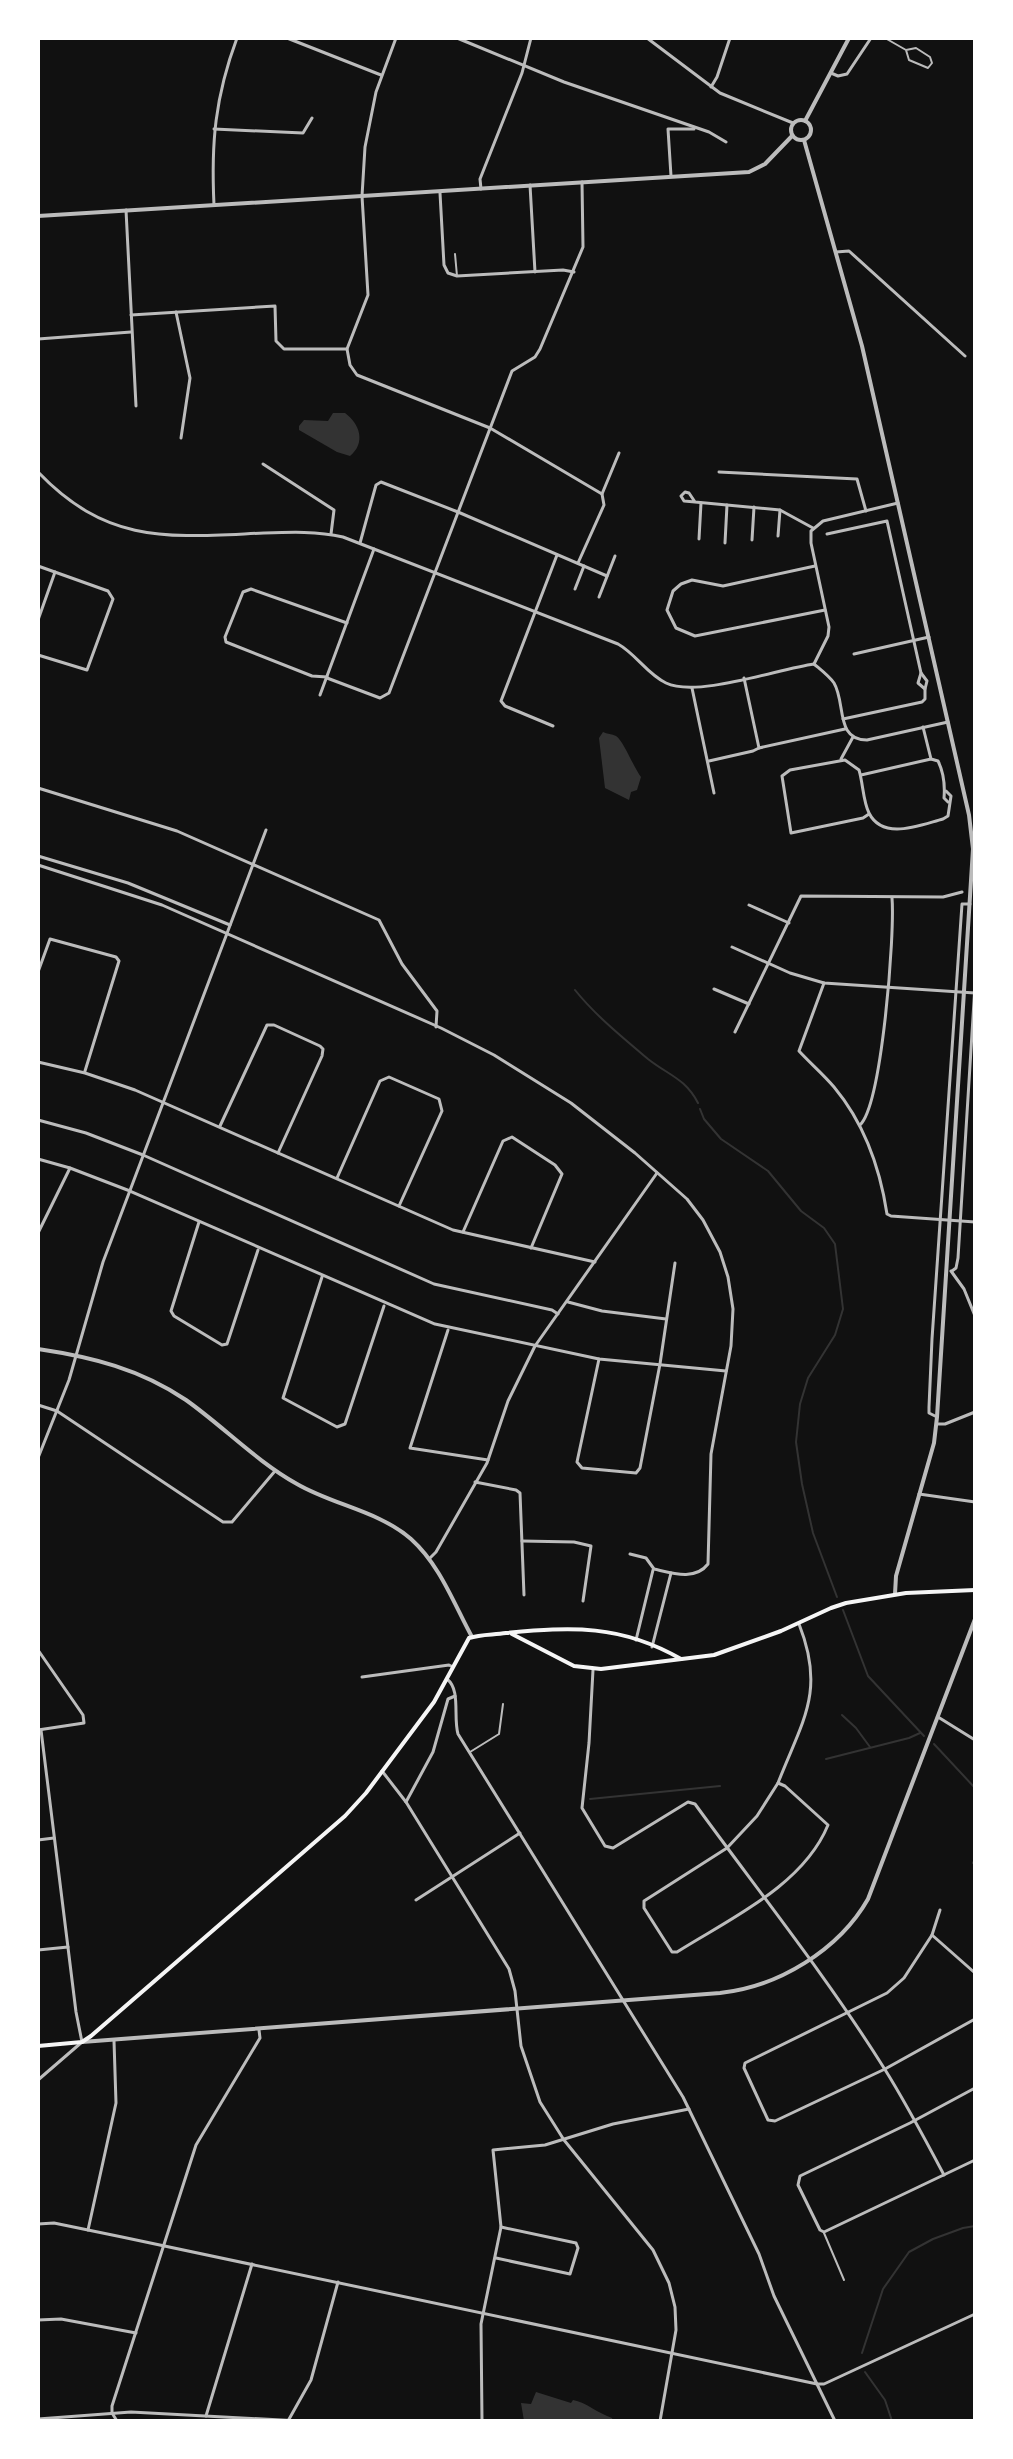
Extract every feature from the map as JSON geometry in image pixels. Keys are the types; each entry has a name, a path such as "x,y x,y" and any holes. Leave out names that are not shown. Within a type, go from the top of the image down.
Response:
{"main road":[{"path":"510,1633 574,1666 593,1670 714,1655 799,1624 839,1605 895,1594 975,1590"},
{"path":"38,2046 82,2042 345,1816 434,1702 472,1637 582,1628 636,1640 681,1659"}],"street":[{"path":"214,205 214,129 220,90 237,38"},
{"path":"287,38 381,75"},
{"path":"396,38 381,75 367,130 362,196 368,295 347,349 350,365 357,375 490,428 602,494"},
{"path":"457,38 525,66 709,132 726,142"},
{"path":"481,190 480,179 525,66 531,38"},
{"path":"647,38 711,87 757,111 793,123 805,121"},
{"path":"711,87 730,38"},
{"path":"805,121 849,38"},
{"path":"831,73 838,76 847,74 871,38"},
{"path":"214,129 303,133 312,118"},
{"path":"670,119 671,177"},
{"path":"804,140 811,131 805,121"},
{"path":"38,216 481,190 755,170 769,161 792,136 793,123"},
{"path":"668,129 698,129"},
{"path":"792,136 796,140 804,140"},
{"path":"804,140 862,346 969,815 974,854 950,1220 950,1271 937,1424 899,1566 895,1594"},
{"path":"347,623 251,589 243,592 226,642 312,676 327,678 380,698 388,695 512,371 535,357 574,272 585,239 582,182"},
{"path":"530,185 535,272"},
{"path":"440,192 444,265 448,273 457,276 574,272"},
{"path":"126,210 136,406"},
{"path":"836,252 849,251 965,356"},
{"path":"131,315 275,306 276,341 284,349 347,349"},
{"path":"176,312 190,378 181,438"},
{"path":"38,339 131,332"},
{"path":"578,563 604,505 602,494 619,453"},
{"path":"263,464 334,510 331,534"},
{"path":"38,472 61,495 90,513 145,533 174,537 300,532 331,534 360,543 618,644 664,682 692,688 814,664"},
{"path":"719,472 857,479 868,524"},
{"path":"360,543 378,483 384,483 607,576"},
{"path":"699,539 698,502 780,510 813,528"},
{"path":"814,664 829,632 810,539 813,528 823,521 898,503"},
{"path":"725,543 727,505"},
{"path":"752,540 754,507"},
{"path":"778,536 780,510"},
{"path":"827,534 868,524 888,523 921,673 927,681 922,702 843,719"},
{"path":"320,695 374,549"},
{"path":"553,726 505,706 501,701 557,555"},
{"path":"599,597 615,556"},
{"path":"38,566 113,595 101,637 87,670 38,655"},
{"path":"575,589 584,566"},
{"path":"815,566 723,586 692,580 673,591 667,610 676,628 695,636 825,610"},
{"path":"38,620 55,572"},
{"path":"854,654 929,637"},
{"path":"814,664 835,685 845,729 853,737 867,740 948,722"},
{"path":"921,673 918,683 925,689"},
{"path":"744,678 759,748"},
{"path":"692,688 714,793"},
{"path":"923,727 931,759"},
{"path":"707,761 845,729"},
{"path":"841,760 853,737"},
{"path":"861,775 931,759 941,766 946,791 951,796 948,816 897,830 879,825 869,814 861,775 854,765 841,760 790,770 782,776 791,833 863,818 869,814"},
{"path":"38,788 184,834 379,920 402,964 437,1011 436,1027"},
{"path":"38,1458 77,1355 103,1262 266,830"},
{"path":"38,856 118,880 231,925"},
{"path":"38,865 115,888 228,934 494,1055 564,1098 657,1173 700,1215 723,1260 733,1309 732,1339 711,1454 708,1564 693,1574 671,1573 654,1569 646,1558 630,1554"},
{"path":"735,1032 801,896 943,897 962,892"},
{"path":"860,1125 864,1122 875,1082 887,989 892,898"},
{"path":"937,1417 929,1413 929,1397 955,992 962,904 971,905"},
{"path":"749,905 789,923"},
{"path":"38,972 50,939 116,957 119,961 85,1073"},
{"path":"732,947 824,983 975,993"},
{"path":"824,983 799,1051 839,1093 860,1125 880,1179 888,1215 975,1222"},
{"path":"950,1271 958,1263 975,985"},
{"path":"714,989 749,1004"},
{"path":"220,1126 267,1025 274,1025 308,1040 322,1047 322,1056 278,1153"},
{"path":"38,1062 85,1073 164,1102 463,1233 595,1262"},
{"path":"337,1178 380,1081 389,1077 415,1087 443,1104 399,1206"},
{"path":"38,1120 86,1133 143,1155 430,1282 457,1291 552,1310 558,1314"},
{"path":"463,1233 503,1141 512,1137 555,1165 562,1174 531,1248"},
{"path":"38,1159 130,1191 420,1320 599,1359 726,1371"},
{"path":"38,1233 70,1168"},
{"path":"429,1559 436,1552 488,1460 508,1401 535,1346 657,1173"},
{"path":"199,1222 171,1311 174,1316 222,1345 227,1344 259,1248"},
{"path":"599,1359 577,1462 584,1468 636,1473 640,1468 660,1364 675,1263"},
{"path":"950,1271 964,1289 975,1316"},
{"path":"322,1277 283,1398 337,1427 345,1424 385,1304"},
{"path":"567,1301 602,1311 666,1319"},
{"path":"449,1328 410,1448 488,1460"},
{"path":"38,1349 122,1367 161,1385 191,1404 275,1471 311,1492 393,1526 410,1538 429,1559 472,1637"},
{"path":"38,1405 57,1411 223,1522 232,1522 275,1471"},
{"path":"937,1424 945,1424 975,1412"},
{"path":"474,1482 520,1493 524,1595"},
{"path":"919,1494 975,1502"},
{"path":"522,1541 574,1542 591,1546 583,1601"},
{"path":"636,1640 654,1569"},
{"path":"652,1647 671,1573"},
{"path":"38,2080 82,2042 626,2002 737,1991 776,1977 809,1959 845,1930 868,1899 975,1619"},
{"path":"778,1783 828,1825 807,1858 764,1897 677,1952 671,1951 644,1908 644,1901 727,1848 757,1816 778,1783 810,1699 810,1657 799,1624"},
{"path":"38,1650 83,1715 84,1723 40,1730 82,2042"},
{"path":"362,1677 412,1668 453,1667"},
{"path":"593,1670 582,1808 609,1848 692,1801 848,2014 885,2069 944,2175"},
{"path":"447,1679 454,1684 456,1726 469,1753 626,2002 689,2109 835,2421"},
{"path":"406,1802 433,1752 449,1698 455,1696"},
{"path":"938,1717 975,1740"},
{"path":"382,1771 406,1802 509,1969 521,2046 540,2102 564,2140 662,2265 675,2307 676,2330 660,2421"},
{"path":"416,1900 520,1833"},
{"path":"38,1840 54,1838"},
{"path":"940,1910 932,1935 917,1962 899,1983 878,1999 745,2063 744,2068 768,2120 775,2121 885,2069 975,2019"},
{"path":"932,1935 975,1973"},
{"path":"38,1950 68,1947"},
{"path":"117,2421 112,2406 196,2145 260,2038 259,2030"},
{"path":"88,2230 116,2103 114,2040"},
{"path":"975,2088 915,2121 800,2176 798,2185 820,2230 824,2232 975,2160"},
{"path":"482,2421 483,2313 501,2227 493,2150 533,2147 613,2124 689,2109"},
{"path":"38,2224 54,2223 163,2245 817,2384 824,2384 975,2314"},
{"path":"496,2258 570,2274 578,2248 576,2243 501,2227"},
{"path":"206,2416 252,2264"},
{"path":"288,2420 312,2377 338,2282"},
{"path":"38,2320 61,2319 136,2333"},
{"path":"38,2419 112,2413 300,2421"}],"lane":[{"path":"885,38 906,50 916,48 930,57 932,63 928,68 922,67 908,59 906,50"},
{"path":"455,254 457,276"},
{"path":"469,1753 498,1735 503,1704"},
{"path":"824,2232 844,2280"}],"shaded area":[{"path":"333,413 345,413 357,428 358,445 350,456 299,430 304,420 328,421"},
{"path":"603,732 619,739 641,777 637,790 631,792 629,800 605,788 599,738"},
{"path":"536,2392 571,2403 578,2401 613,2421 524,2421 521,2403 531,2404"}],"waterway":[{"path":"575,990 619,1035 682,1082 698,1103"},
{"path":"700,1109 704,1119 721,1139 768,1171 801,1211 824,1228 835,1244 843,1309 835,1335 808,1378 800,1404 796,1442 813,1533 837,1597"},
{"path":"843,1610 868,1676 924,1736"},
{"path":"842,1715 870,1747"},
{"path":"826,1759 920,1733"},
{"path":"934,1744 975,1788"},
{"path":"590,1799 720,1786"},
{"path":"973,1863 975,1859"},
{"path":"862,2353 883,2289 909,2252 933,2239 975,2226"},
{"path":"865,2372 885,2400 892,2421"}]}
